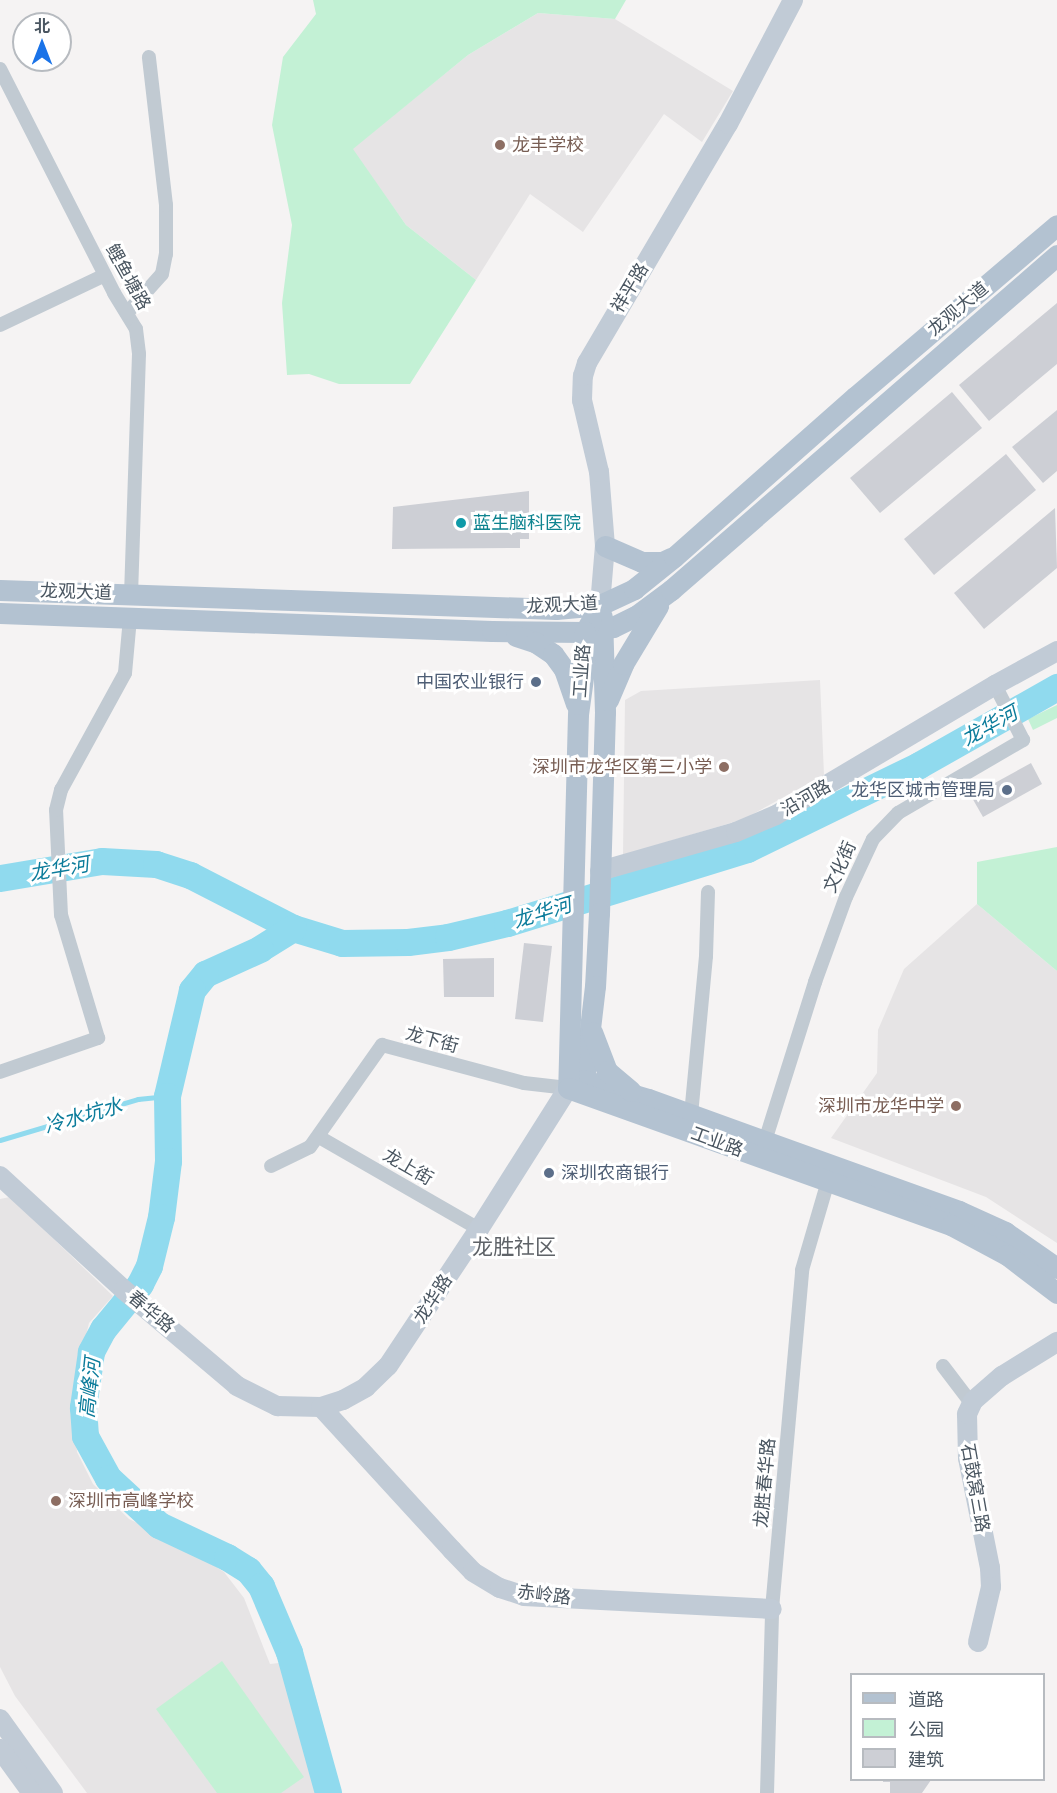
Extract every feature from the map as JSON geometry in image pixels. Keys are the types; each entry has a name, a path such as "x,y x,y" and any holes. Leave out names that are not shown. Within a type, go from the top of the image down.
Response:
{"main road":[{"name":"龙观大道","path":"0,590 556,609 600,605 634,589 674,556 855,397 1057,225"},
{"name":"龙观大道","path":"0,613 492,631 594,631 636,616 671,590 1057,255"},
{"path":"605,546 642,562 662,562 674,556"},
{"path":"605,712 613,684 623,664 645,625 671,590"},
{"name":"工业路","path":"576,1084 574,919 578,714 585,663 600,605"},
{"path":"492,631 535,642 553,654 568,677 578,714"},
{"name":"工业路","path":"576,1084 592,1017 599,913 605,712 594,631"},
{"path":"592,1017 596,1048 607,1071 627,1089 648,1099"},
{"name":"工业路","path":"576,1084 648,1099 959,1210 1005,1232 1057,1268"},
{"name":"工业路","path":"576,1084 961,1230 1006,1255 1057,1293"}],"street":[{"name":"祥平路","path":"600,605 605,546 599,472 582,400 583,376 587,363 728,124 793,0"},
{"path":"127,313 162,274 166,254 166,205 149,57"},
{"name":"鲤鱼塘路","path":"0,69 105,275 136,329 139,354 131,594"},
{"path":"0,325 105,275"},
{"path":"0,1072 98,1038 63,923 58,884 57,800 125,673 130,618"},
{"name":"沿河路","path":"600,874 736,832 776,815 998,691 1057,651"},
{"name":"文化街","path":"765,1141 827,950 861,860 873,839 898,813 1023,740 998,691"},
{"path":"691,1115 706,956 708,892"},
{"name":"龙下街","path":"271,1166 301,1153 319,1137 382,1045 524,1083 576,1084"},
{"name":"龙华路","path":"321,1407 343,1400 366,1387 388,1366 576,1084"},
{"name":"龙上街","path":"319,1137 479,1229"},
{"name":"春华路","path":"0,1176 124,1290 237,1386 258,1399 277,1406 321,1407"},
{"name":"龙胜春华路","path":"767,1793 772,1609 802,1270 828,1181"},
{"path":"943,1366 972,1404 1009,1370 1057,1342"},
{"name":"石鼓窝三路","path":"972,1404 967,1414 965,1439 971,1482 990,1568 991,1587 978,1642"},
{"name":"赤岭路","path":"321,1407 459,1558 473,1572 500,1588 524,1596 772,1609"},
{"path":"0,1719 53,1793"},
{"path":"0,1749 32,1793"}],"shaded area":[{"name":"龙丰学校","path":"538,13 615,19 733,91 702,142 664,114 583,232 530,194 476,280 406,225 352,149 468,55"},
{"name":"深圳市龙华区第三小学","path":"820,680 824,775 744,819 623,855 625,700 641,691"},
{"name":"深圳市龙华中学","path":"977,904 1057,971 1057,1243 986,1197 831,1138 877,1073 878,1030 904,969"},
{"name":"深圳市高峰学校","path":"10,1197 113,1296 89,1323 79,1364 74,1407 77,1452 93,1484 129,1519 183,1545 224,1572 244,1598 270,1664 306,1660 341,1793 87,1793 15,1696 0,1667 0,1199"}],"green space":[{"path":"313,0 626,0 615,19 538,13 468,55 353,149 406,225 476,280 410,384 339,384 309,374 287,375 282,303 292,225 272,125 283,57 316,14"},
{"path":"1057,705 1057,718 1033,730 1028,719"},
{"path":"1057,847 1057,971 977,904 977,862"},
{"path":"222,1661 304,1777 281,1793 217,1793 156,1709"}],"building":[{"path":"1057,303 1057,364 989,421 959,385"},
{"path":"952,392 982,428 880,513 850,478"},
{"path":"1057,410 1057,471 1043,483 1012,447"},
{"path":"1006,454 1036,490 934,575 904,539"},
{"name":"蓝生脑科医院","path":"529,491 529,539 520,539 520,548 392,549 393,507"},
{"path":"1055,508 1057,568 984,629 954,593"},
{"name":"龙华区城市管理局","path":"1031,763 1042,784 983,817 971,796"},
{"path":"524,943 552,946 543,1022 515,1019"},
{"path":"494,958 494,997 444,997 443,959"},
{"path":"930,1781 922,1793 890,1793 890,1782 883,1782"}],"waterway":[{"name":"龙华河","path":"0,878 102,861 156,864 190,875 293,928 342,943 408,942 448,937 507,923 747,849 919,765 1057,687"},
{"name":"高峰河","path":"293,928 260,949 205,974 192,990 167,1096 168,1161 161,1217 149,1266 140,1284 103,1329 91,1352 83,1407 85,1436 108,1478 159,1525 227,1557 248,1570 261,1586 289,1652 328,1793"},
{"name":"冷水坑水","path":"0,1140 138,1099 167,1096"}],"place":[{"name":"龙丰学校","path":"500,145"},
{"name":"蓝生脑科医院","path":"461,523"},
{"name":"中国农业银行","path":"536,682"},
{"name":"深圳市龙华区第三小学","path":"724,767"},
{"name":"龙华区城市管理局","path":"1007,790"},
{"name":"深圳市龙华中学","path":"956,1106"},
{"name":"深圳农商银行","path":"549,1173"},
{"name":"深圳市高峰学校","path":"56,1501"}],"district":[{"name":"龙胜社区","path":"514,1246"}]}
